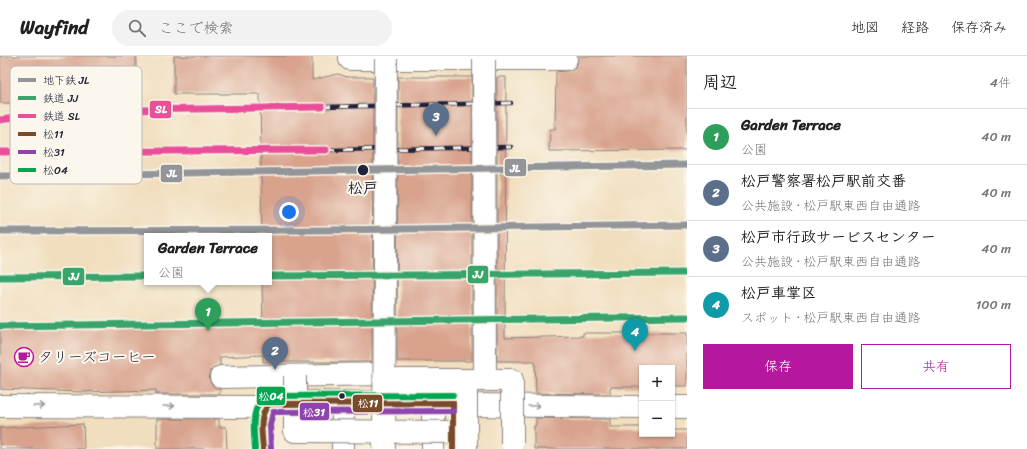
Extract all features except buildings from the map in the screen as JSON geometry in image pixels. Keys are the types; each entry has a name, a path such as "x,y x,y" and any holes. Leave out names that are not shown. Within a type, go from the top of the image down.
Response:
{"street":[{"path":"350,56 350,59 484,59 526,57 566,59"},
{"path":"384,440 386,59"},
{"path":"295,376 296,431 332,440 466,440 476,380 484,59"},
{"path":"221,377 295,376 512,380 512,443"},
{"path":"0,406 265,407 274,402 443,403 478,405 639,407"},
{"path":"343,403 343,449"},
{"path":"433,449 443,403"},
{"path":"263,449 262,414 265,407"},
{"path":"675,407 687,408"}],"railway":[{"path":"322,107 511,103"},
{"path":"326,150 511,147"}],"metro line":[{"name":"JL","path":"142,174 687,165"},
{"name":"JL","path":"0,176 10,176"},
{"name":"JL","path":"0,231 327,230 687,225"}],"rail line":[{"name":"SL","path":"142,110 322,107"},
{"name":"SL","path":"0,120 10,119"},
{"name":"SL","path":"142,151 326,150"},
{"name":"SL","path":"0,152 10,152"},
{"name":"JJ","path":"272,276 687,273"},
{"name":"JJ","path":"0,277 144,276"},
{"name":"JJ","path":"0,326 687,317"}],"transit line":[{"name":"松04","path":"255,449 255,413 261,400 267,396 453,395"},
{"name":"松11","path":"263,449 262,420 263,414 269,404 453,403"},
{"name":"松11","path":"453,403 453,449"},
{"name":"松31","path":"271,449 270,425 273,412 453,411"}],"place":[{"name":"松戸市行政サービスセンター","path":"436,136"},
{"name":"松戸","path":"363,170"},
{"name":"Garden Terrace","path":"208,331"},
{"name":"松戸車掌区","path":"635,351"},
{"name":"タリーズコーヒー","path":"24,357"},
{"name":"松戸警察署松戸駅前交番","path":"275,370"}]}
